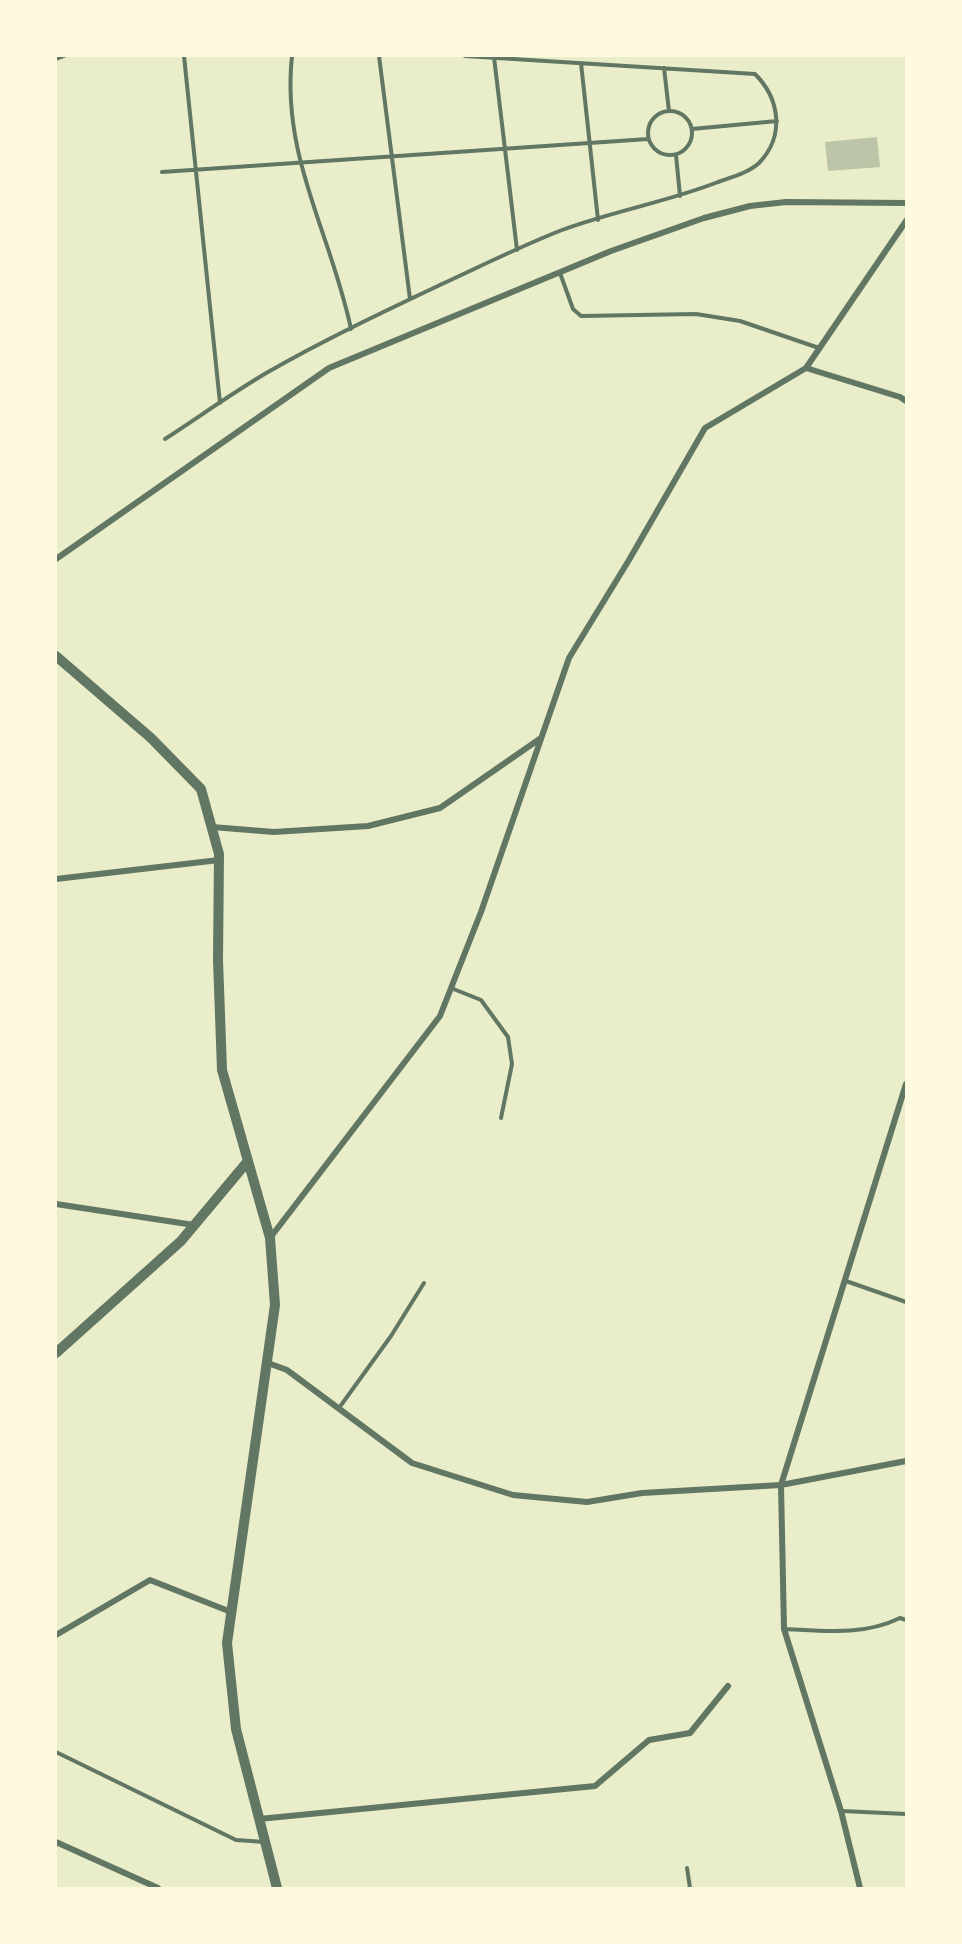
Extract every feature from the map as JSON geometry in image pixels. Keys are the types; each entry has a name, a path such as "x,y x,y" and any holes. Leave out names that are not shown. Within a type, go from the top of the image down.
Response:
{"street":[{"path":"56,559 329,368 653,235 750,206 786,202 906,203"},
{"path":"270,1238 440,1016 482,912 569,658 705,428 806,368 822,349 906,221"},
{"path":"806,368 900,397 906,401"},
{"path":"56,656 151,738 201,789 219,860 218,960 222,1070 270,1238 274,1305 268,1363 227,1643 236,1729 277,1888"},
{"path":"212,827 274,831 368,826 440,808 541,738"},
{"path":"56,879 219,860"},
{"path":"860,1888 841,1811 784,1629 781,1485 906,1084"},
{"path":"56,1353 181,1241 248,1161"},
{"path":"56,1204 194,1225"},
{"path":"268,1363 287,1370 412,1463 513,1495 587,1502 642,1493 781,1485 906,1461"},
{"path":"56,1635 150,1580 231,1612"},
{"path":"259,1819 595,1786 649,1740 690,1733 728,1686"},
{"path":"56,1842 158,1888"}],"lane":[{"path":"56,59 64,56"},
{"path":"184,56 220,403"},
{"path":"292,56 290,98 299,163 338,272 351,328"},
{"path":"380,56 410,299"},
{"path":"165,439 267,373 410,299 563,230 680,196 748,171 771,147 777,121 770,93 755,74 465,56"},
{"path":"494,57 517,250"},
{"path":"581,63 598,220"},
{"path":"664,68 669,111"},
{"path":"669,111 681,114 692,129 687,148 676,155 669,156 656,150 648,139 652,120 669,111"},
{"path":"692,129 777,121"},
{"path":"162,172 648,139"},
{"path":"676,155 680,196"},
{"path":"560,272 573,309 581,316 674,312 718,317 757,326 822,349"},
{"path":"451,988 481,1000 508,1037 512,1064 501,1118"},
{"path":"846,1281 906,1302"},
{"path":"339,1409 391,1336 424,1283"},
{"path":"784,1629 847,1632 871,1629 900,1618 906,1620"},
{"path":"56,1752 236,1840 265,1842"},
{"path":"841,1811 906,1814"},
{"path":"687,1868 690,1888"}],"building":[{"path":"877,137 880,167 828,171 825,142"}]}
